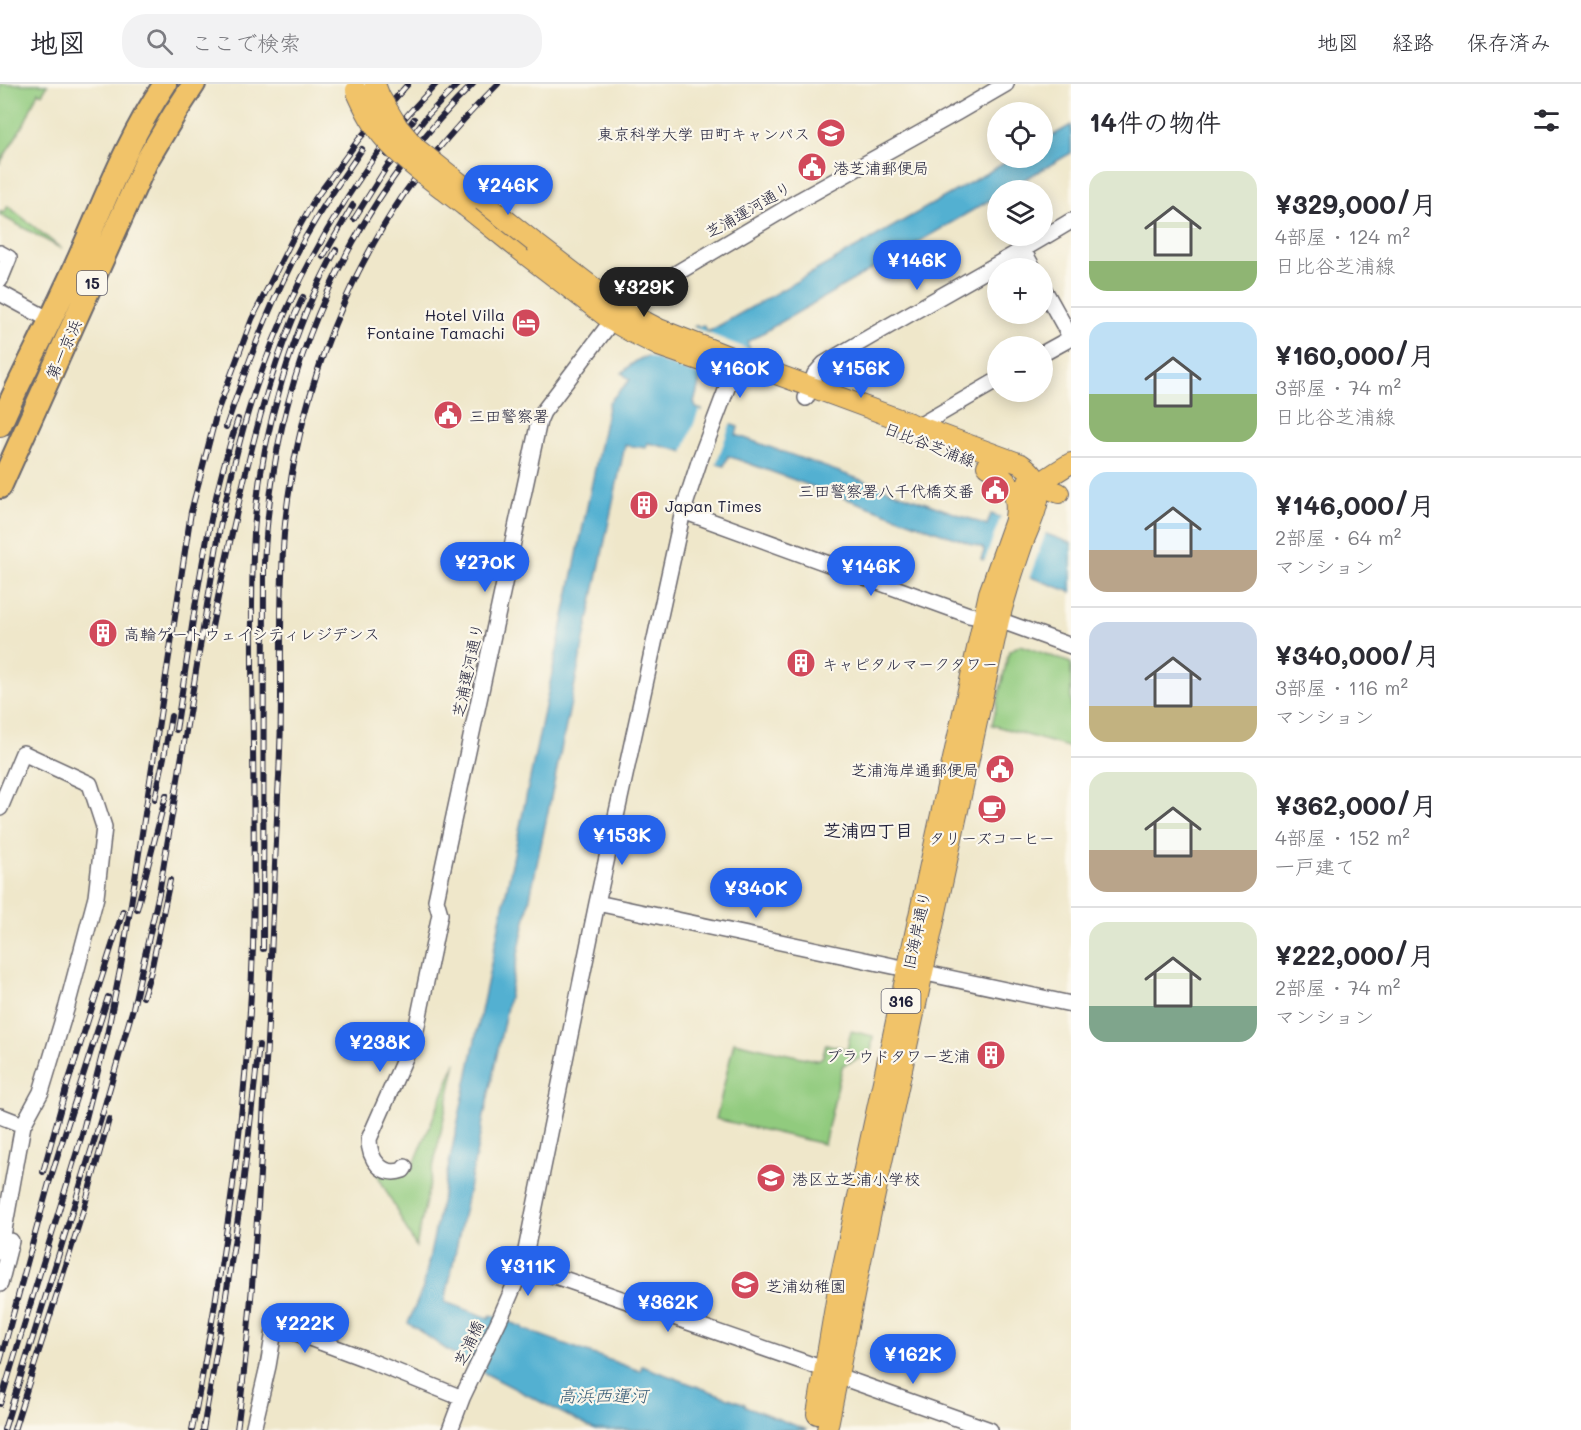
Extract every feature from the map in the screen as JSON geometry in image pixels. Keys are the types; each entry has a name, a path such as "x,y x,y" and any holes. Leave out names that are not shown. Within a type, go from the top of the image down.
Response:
{"highway":[{"name":"第一京浜","path":"5,407 54,313 122,158 147,111 165,84"},
{"name":"第一京浜","path":"0,487 147,160 194,84"},
{"path":"54,313 79,312"},
{"path":"5,407 38,406"}],"main road":[{"path":"355,84 374,125 391,146 427,177 531,249 617,315 633,333 659,346 731,367"},
{"path":"375,84 398,127 416,148 531,249"},
{"path":"617,315 676,336 731,367"},
{"name":"日比谷芝浦線","path":"731,367 912,430 1021,464 1038,484"},
{"name":"日比谷芝浦線","path":"912,430 987,466 1067,492"},
{"path":"1021,464 1039,469 1069,464"},
{"name":"316","path":"1022,523 1024,500 1038,484 1069,464"},
{"path":"987,466 999,473 1012,487 1022,523"},
{"name":"316","path":"1022,523 1034,514 1040,504 1067,492"},
{"name":"旧海岸通り","path":"827,1430 838,1289 915,970 992,618 1003,576 1022,523"},
{"name":"旧海岸通り","path":"814,1430 831,1372"}],"street":[{"name":"芝浦運河通り","path":"405,1167 397,1173 379,1167 369,1146 369,1139 415,1035 440,914 436,900 539,421 543,412 617,315 633,299 780,212 1006,84"},
{"path":"808,392 815,374 824,364 1071,221"},
{"path":"1023,250 1027,258"},
{"path":"0,253 9,258 0,280"},
{"path":"0,293 54,313"},
{"path":"1053,306 1071,338 1053,348"},
{"name":"芝浦橋","path":"450,1430 465,1392 524,1265 597,903 683,511 731,367"},
{"path":"912,430 987,386"},
{"path":"683,511 969,615 992,618 1071,646"},
{"path":"0,808 23,753 90,784 104,827 96,897 41,1092 22,1125 0,1252"},
{"path":"597,903 1071,1004"},
{"path":"0,1116 22,1125"},
{"path":"0,1284 14,1227 22,1125"},
{"path":"524,1265 990,1430"},
{"path":"254,1430 275,1325 363,1358 465,1392"}],"green space":[{"path":"0,84 48,84 42,94 38,92 25,122 0,163"},
{"path":"8,206 62,249 0,215 0,211 4,213"},
{"path":"1020,645 1071,663 1071,748 992,725 1009,651"},
{"path":"851,1031 873,1036 871,1054 843,1065 824,1144 716,1119 734,1042 815,1060 823,1056 826,1044 847,1049"},
{"path":"456,1062 416,1247 376,1172 412,1169"}],"water":[{"path":"1071,125 1071,153 1053,163 1053,135"},
{"name":"高浜西運河","path":"995,168 1045,168 1024,180 987,180 987,202 747,342 750,348 701,378 694,402 696,408 702,410 700,414 738,427 736,435 987,525 991,514 1071,543 1071,592 981,559 983,548 728,456 724,466 678,450 648,443 646,448 625,445 445,1302 489,1318 491,1315 523,1327 523,1329 640,1371 642,1366 745,1404 745,1406 807,1430 595,1430 469,1365 408,1323 423,1288 609,402 630,380 622,373 638,360 649,356 697,325 699,327 703,325 708,332"}],"pier":[{"path":"691,326 750,350 706,378 645,355"},
{"path":"699,410 731,422 716,465 683,453"},
{"path":"1001,516 1046,532 1029,579 984,563"}],"railway":[{"path":"0,1404 81,1138 107,1035 122,960 191,512 217,412 252,319 315,199 359,139 408,84"},
{"path":"4,1430 133,1008 159,893 220,527 237,451 254,394 286,311 334,218 393,132 436,84"},
{"path":"414,133 458,84"},
{"path":"263,949 264,563 270,495 282,427 311,332 330,286 353,242 379,199 408,158 473,84"},
{"path":"237,1430 252,1289 264,1102 280,746 284,534 298,443 323,355 359,270 381,230 427,163 498,84"},
{"path":"387,155 414,119"},
{"path":"226,427 245,372 278,291 304,239 362,149"},
{"path":"354,219 386,168 401,150"},
{"path":"323,257 353,205"},
{"path":"192,1430 224,1250 246,1068 253,947 254,876 252,574 259,485 273,416 293,346 320,281 336,250"},
{"path":"210,637 244,480 262,410 284,341 303,297"},
{"path":"176,730 208,534 216,495 238,419"},
{"path":"155,799 171,716"},
{"path":"137,909 166,795"},
{"path":"143,997 151,971 170,880"},
{"path":"43,1172 66,1089 123,911"},
{"path":"0,1362 49,1183 108,997"},
{"path":"203,1430 243,1186 259,1045"},
{"path":"14,1430 84,1208 109,1119"}],"place":[{"name":"東京科学大学 田町キャンパス","path":"831,133"},
{"name":"港芝浦郵便局","path":"812,167"},
{"name":"Hotel Villa Fontaine Tamachi","path":"526,323"},
{"name":"三田警察署","path":"448,415"},
{"name":"三田警察署八千代橋交番","path":"995,490"},
{"name":"Japan Times","path":"644,505"},
{"name":"高輪ゲートウェイシティレジデンス","path":"103,633"},
{"name":"キャピタルマークタワー","path":"801,663"},
{"name":"芝浦海岸通郵便局","path":"1000,769"},
{"name":"タリーズコーヒー","path":"992,809"},
{"name":"プラウドタワー芝浦","path":"991,1055"},
{"name":"港区立芝浦小学校","path":"771,1178"},
{"name":"芝浦幼稚園","path":"745,1285"}],"district":[{"name":"芝浦四丁目","path":"868,830"}]}
